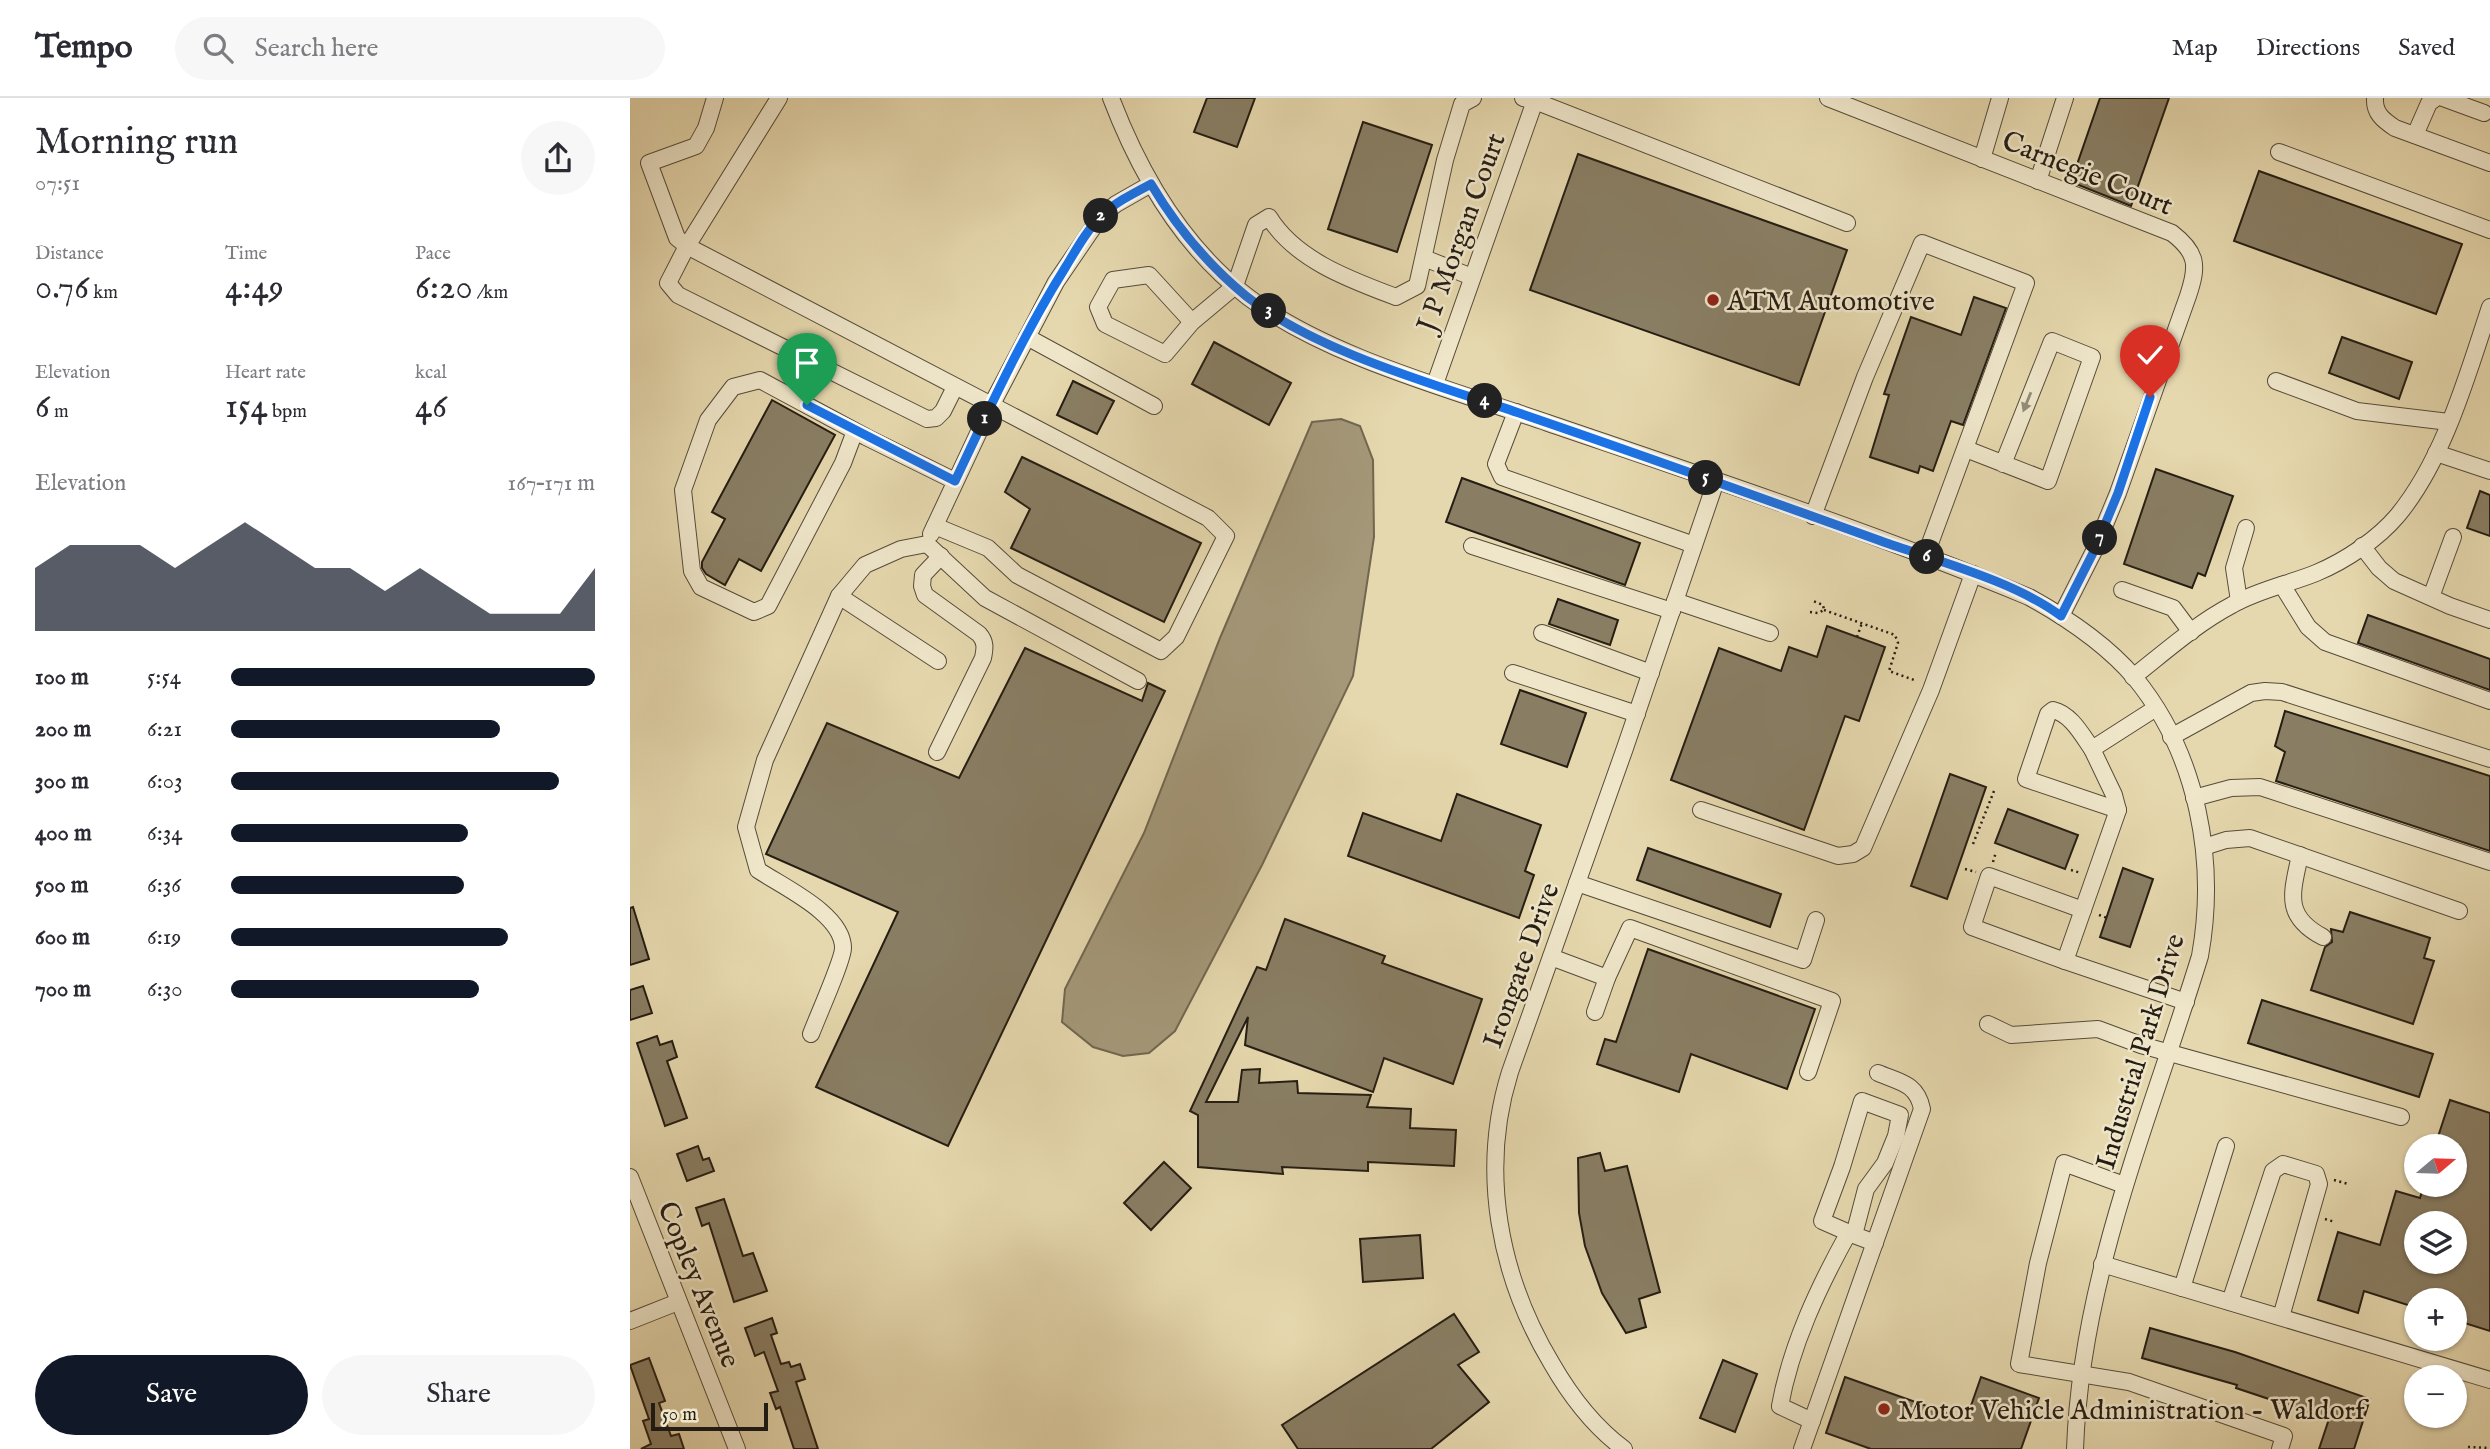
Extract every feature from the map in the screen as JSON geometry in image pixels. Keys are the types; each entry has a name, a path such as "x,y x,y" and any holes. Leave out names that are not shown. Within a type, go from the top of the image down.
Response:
{"street":[{"path":"715,98 706,128 696,146 649,163 677,238 687,246 1208,519 1226,536 1176,637 1161,651 1017,575 988,548 934,526"},
{"path":"779,98 687,246 668,283 678,295 927,419 936,418 943,411 956,387"},
{"name":"Industrial Park Drive","path":"1111,98 1130,145 1151,184 1188,238 1236,286 1278,317 1311,335 1383,366 1716,481 2029,597 2086,634 2133,677 2156,708 2171,737 2194,799 2204,847 2207,894 2205,925 2200,956 2124,1185 2102,1264 2082,1376 2075,1449"},
{"path":"1192,322 1149,275 1113,281 1098,307 1105,324 1165,354 1192,322 1236,286 1256,225 1269,217 1288,241 1340,276 1395,296 1417,286 1448,149 1462,104 1473,98"},
{"name":"Carnegie Court","path":"1829,98 2172,233 2189,246 2195,276 2118,493 2094,551 2061,616"},
{"path":"1982,159 2000,98"},
{"path":"2038,181 2065,98"},
{"path":"2375,98 2374,106 2382,119 2395,128 2490,163"},
{"path":"2415,135 2429,103 2436,98"},
{"path":"2443,98 2484,113"},
{"path":"1531,99 1847,223"},
{"name":"J P Morgan Court","path":"1435,384 1531,99"},
{"path":"2279,152 2490,230"},
{"path":"927,544 991,406 1056,282 1093,225 1116,204 1151,184"},
{"path":"1813,516 1865,377 1922,243 2026,283 1925,557"},
{"path":"1424,258 1472,277"},
{"path":"2133,677 2190,632 2239,601 2317,573 2362,546 2397,516 2436,453 2489,316"},
{"path":"1027,337 1154,406"},
{"path":"1966,449 2003,464 2048,481 2092,357 2052,341 2003,464"},
{"path":"855,431 843,463 768,607 754,612 701,587 692,571 684,491 708,420 733,387 760,380 955,481"},
{"path":"2276,381 2357,411 2449,422"},
{"path":"1516,412 1496,464 1502,477 1694,545"},
{"path":"2436,453 2490,471"},
{"name":"Irongate Drive","path":"1624,1449 1580,1408 1530,1326 1511,1275 1496,1203 1495,1153 1502,1099 1716,481"},
{"path":"2239,601 2234,568 2246,528"},
{"path":"2431,597 2453,537"},
{"path":"927,544 985,598 1138,681"},
{"path":"811,1034 844,949 840,933 830,918 758,870 746,827 765,760 839,596 865,565 901,550 927,544"},
{"path":"1472,545 1770,633"},
{"path":"2362,546 2379,568 2394,581 2490,620"},
{"path":"937,752 985,649 985,640 979,634 925,594 922,586 923,575 941,556"},
{"path":"1701,810 1838,856 1853,854 1863,848 1930,690 1972,574"},
{"path":"2282,585 2308,626 2325,642 2490,701"},
{"path":"2122,590 2173,608 2190,632"},
{"path":"839,596 938,661"},
{"path":"1542,633 1651,673"},
{"path":"1513,673 1637,714"},
{"path":"2171,737 2251,693 2282,692 2490,758"},
{"path":"2092,749 2156,708"},
{"path":"2065,961 2088,911 2118,810 2115,795 2092,749 2073,724 2059,711 2053,710 2048,714 2026,779 2118,810"},
{"path":"2194,799 2231,788 2260,787 2490,862"},
{"path":"2204,847 2238,838 2250,838 2459,911"},
{"path":"2300,855 2293,893 2295,912 2307,929 2323,937"},
{"path":"2088,911 1989,876 1972,927 2186,1002"},
{"path":"1577,883 1803,960 1816,920"},
{"path":"1595,1012 1630,928 1832,1001 1808,1072"},
{"path":"1551,957 1607,978"},
{"path":"1989,1024 2011,1035 2098,1030 2141,1045 2401,1116"},
{"path":"1802,1449 1922,1109 1916,1092 1906,1084 1878,1073"},
{"path":"1812,1421 1780,1406 1783,1387 1798,1339 1834,1259 1852,1233 1866,1189 1885,1163 1896,1136 1900,1115 1862,1101 1822,1221 1852,1233 1875,1243"},
{"path":"2182,1288 2226,1146"},
{"path":"2124,1185 2064,1163 2038,1263 2019,1364 2129,1382 2284,1436 2280,1449"},
{"path":"2230,1302 2273,1171 2283,1164 2316,1174 2319,1184 2281,1317"},
{"name":"Copley Avenue","path":"630,1177 737,1449"},
{"path":"2102,1264 2490,1380"},
{"path":"630,1321 678,1302"}],"path":[{"path":"1813,601 1823,605 1824,610"},
{"path":"1810,612 1818,613 1824,610 1895,635 1898,643 1889,671 1920,682"},
{"path":"1857,637 1862,623"},
{"path":"1973,844 1994,791"},
{"path":"2088,911 2107,918"},
{"path":"2468,1447 2490,1448"}],"shaded area":[{"path":"1341,419 1360,426 1373,460 1374,537 1353,676 1262,865 1175,1031 1149,1053 1123,1056 1093,1047 1062,1022 1065,989 1144,833 1220,638 1312,422"}],"building":[{"path":"1207,98 1255,98 1237,147 1194,132"},
{"path":"2100,98 2169,98 2131,206 2071,182"},
{"path":"1363,122 1432,145 1397,252 1328,229"},
{"path":"1578,154 1847,250 1799,385 1530,290"},
{"path":"2259,171 2462,244 2436,314 2234,241"},
{"path":"1974,297 2006,308 1963,425 1951,421 1933,471 1920,466 1918,473 1870,457 1889,395 1884,394 1911,317 1961,335"},
{"path":"2342,337 2412,362 2399,399 2329,373"},
{"path":"1214,342 1291,383 1269,425 1192,384"},
{"path":"1073,381 1114,401 1097,434 1057,415"},
{"path":"772,400 835,435 761,571 739,559 725,585 706,574 702,568 702,562 725,519 712,512"},
{"path":"1022,457 1201,543 1164,622 1011,548 1030,509 1005,492"},
{"path":"2156,469 2233,496 2205,576 2198,573 2192,588 2124,564"},
{"path":"1462,478 1640,543 1625,585 1446,522"},
{"path":"2480,491 2490,495 2490,536 2467,528"},
{"path":"1558,599 1618,620 1610,645 1549,624"},
{"path":"2368,615 2490,659 2490,690 2358,643"},
{"path":"1827,626 1885,647 1859,721 1845,716 1804,830 1671,780 1719,648 1781,671 1789,647 1817,657"},
{"path":"1025,648 1142,701 1148,683 1165,691 948,1146 816,1087 898,912 766,854 827,723 959,778"},
{"path":"1520,690 1586,713 1567,767 1501,744"},
{"path":"2285,711 2490,776 2490,851 2276,781 2285,752 2275,746"},
{"path":"1950,774 1986,787 1947,899 1911,886"},
{"path":"1457,794 1541,825 1525,871 1534,875 1519,918 1348,856 1363,813 1441,841"},
{"path":"2008,809 2078,835 2065,869 1995,843"},
{"path":"1648,848 1781,894 1770,927 1637,880"},
{"path":"2123,868 2153,879 2130,947 2100,937"},
{"path":"633,907 649,959 630,965 630,908"},
{"path":"2350,912 2430,938 2424,958 2434,961 2413,1024 2311,990 2325,947 2332,942 2331,929 2343,932"},
{"path":"1285,919 1385,956 1382,963 1482,999 1453,1084 1384,1058 1373,1092 1245,1045 1248,1017 1206,1102 1238,1102 1242,1070 1260,1069 1259,1083 1297,1081 1298,1093 1371,1095 1367,1107 1411,1109 1410,1128 1456,1130 1454,1166 1368,1162 1368,1171 1282,1167 1283,1174 1198,1167 1198,1115 1190,1111 1257,967 1266,970"},
{"path":"1648,949 1815,1009 1787,1089 1691,1054 1679,1092 1597,1064 1605,1039 1616,1042"},
{"path":"643,986 652,1013 630,1020 630,990"},
{"path":"2262,1000 2433,1054 2419,1097 2248,1043"},
{"path":"657,1036 660,1045 672,1041 677,1057 667,1061 687,1118 665,1126 637,1043"},
{"path":"2450,1100 2490,1113 2490,1331 2467,1324 2467,1288 2404,1288 2404,1304 2364,1291 2358,1313 2318,1300 2338,1232 2380,1245 2396,1191 2404,1193 2404,1197 2468,1197 2468,1134 2439,1134"},
{"path":"698,1146 703,1160 709,1158 714,1171 687,1181 677,1154"},
{"path":"1600,1153 1605,1171 1627,1166 1660,1292 1639,1299 1646,1327 1626,1333 1602,1293 1585,1246 1579,1213 1578,1158"},
{"path":"1164,1162 1191,1188 1151,1230 1124,1203"},
{"path":"724,1199 743,1256 753,1253 767,1291 734,1302 709,1223 702,1226 696,1208"},
{"path":"1420,1235 1423,1278 1363,1282 1360,1239"},
{"path":"1454,1314 1479,1352 1458,1365 1489,1402 1431,1449 1298,1449 1282,1425"},
{"path":"772,1318 777,1333 771,1335 781,1364 789,1362 791,1367 800,1364 805,1379 796,1382 818,1449 794,1449 780,1407 776,1409 770,1393 778,1391 764,1352 755,1356 745,1328"},
{"path":"2150,1328 2235,1352 2370,1399 2354,1449 2319,1449 2329,1419 2236,1388 2237,1385 2142,1358"},
{"path":"649,1358 665,1401 659,1403 671,1436 679,1434 684,1449 641,1449 651,1444 643,1421 649,1419 630,1365"},
{"path":"1723,1360 1757,1374 1735,1432 1700,1418"},
{"name":"Motor Vehicle Administration - Waldorf","path":"1845,1377 1966,1420 1981,1377 2039,1398 2021,1449 1871,1449 1826,1433"}],"place":[{"name":"ATM Automotive","path":"1713,300"},
{"name":"Motor Vehicle Administration - Waldorf","path":"1884,1409"}],"route":[{"path":"807,405 955,481 1016,356 1048,297 1093,225 1116,204 1151,184 1188,238 1215,268 1247,296 1311,335 1383,366 1716,481 1983,578 2029,597 2061,616 2094,551 2118,493 2150,397"}]}
